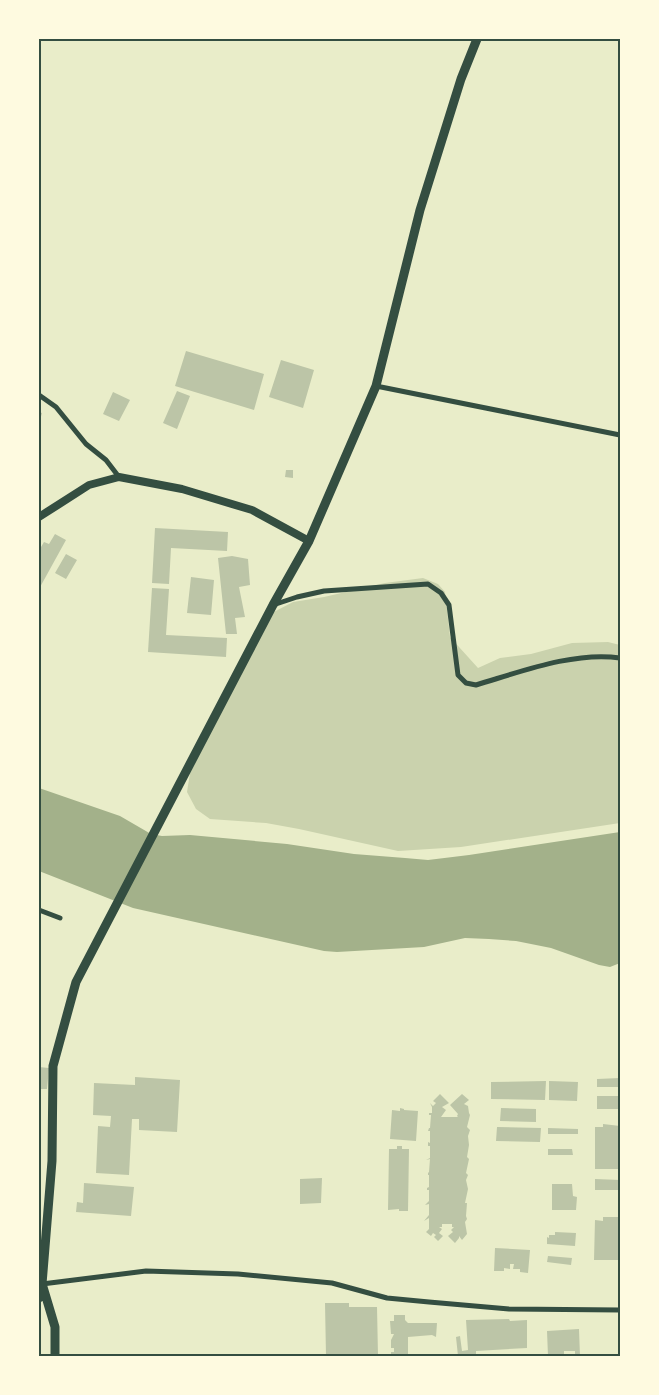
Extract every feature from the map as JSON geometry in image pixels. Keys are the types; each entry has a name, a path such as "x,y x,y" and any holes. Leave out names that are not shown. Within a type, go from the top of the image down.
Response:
{"main road":[{"path":"39,1298 52,1161 53,1066 76,982 273,605 309,541 376,386 420,210 461,79 477,39"},
{"path":"40,1285 55,1327 55,1356"}],"street":[{"path":"376,386 620,435"},
{"path":"39,395 56,407 86,444 106,460 119,477"},
{"path":"39,517 89,485 119,477 182,489 252,510 309,541"},
{"path":"273,605 324,591 428,584 441,594 449,605 458,675 466,683 476,685 564,660 607,656 620,658"},
{"path":"39,910 60,918"},
{"path":"40,1285 146,1271 238,1274 332,1282 387,1298 429,1302 509,1309 620,1310"}],"shaded area":[{"path":"423,578 438,584 445,592 450,637 478,668 500,658 531,654 572,643 608,642 620,645 620,823 461,847 398,851 266,823 210,819 196,809 187,792 190,773 270,614 293,602 385,583"},
{"path":"39,788 120,816 151,834 162,836 190,835 287,844 354,854 428,860 620,832 620,963 610,967 551,948 516,941 465,938 424,947 337,952 324,951 133,908 39,871"}],"building":[{"path":"186,351 264,374 254,410 175,386"},
{"path":"281,360 314,370 303,408 269,397"},
{"path":"177,391 190,396 177,429 163,423"},
{"path":"113,392 130,400 119,421 103,414"},
{"path":"39,412 42,413 39,424"},
{"path":"286,470 293,470 293,478 285,477"},
{"path":"155,528 228,532 227,551 171,548 169,584 152,583"},
{"path":"55,534 66,540 39,589 39,546 41,547 44,542 49,544"},
{"path":"66,554 77,560 66,579 55,573"},
{"path":"232,556 248,559 250,585 239,587 245,617 235,618 237,634 226,634 218,558"},
{"path":"191,577 214,580 211,615 187,613"},
{"path":"152,588 169,589 166,635 227,638 226,657 148,652"},
{"path":"39,1067 49,1068 47,1089 39,1089"},
{"path":"135,1077 180,1080 177,1132 139,1130 139,1119 132,1119 129,1175 96,1173 98,1126 110,1127 111,1116 93,1115 94,1083 135,1085"},
{"path":"620,1078 620,1087 597,1087 597,1079"},
{"path":"546,1081 545,1100 491,1099 491,1082"},
{"path":"549,1081 578,1082 577,1101 549,1100"},
{"path":"440,1094 449,1103 442,1107 446,1110 441,1117 458,1117 458,1114 450,1105 462,1094 469,1100 464,1104 468,1106 470,1115 467,1127 470,1130 467,1157 469,1159 466,1173 468,1175 466,1180 468,1189 465,1203 467,1203 467,1219 465,1222 467,1234 462,1240 459,1236 455,1243 448,1236 453,1232 451,1230 454,1227 452,1227 452,1224 442,1224 442,1227 439,1227 442,1229 439,1233 443,1236 438,1241 434,1237 436,1235 433,1233 431,1236 426,1232 429,1229 429,1218 424,1221 429,1215 429,1204 425,1205 429,1201 429,1190 427,1188 429,1187 430,1159 426,1160 430,1158 428,1142 430,1143 430,1131 428,1131 431,1115 429,1113 432,1113 432,1107 430,1103 433,1106 436,1103 433,1101"},
{"path":"597,1096 620,1096 620,1109 597,1109"},
{"path":"400,1108 418,1111 416,1141 390,1139 392,1110 400,1111"},
{"path":"501,1108 536,1109 536,1122 500,1121"},
{"path":"603,1124 620,1126 620,1169 595,1169 595,1127 603,1127"},
{"path":"497,1127 541,1128 540,1142 496,1141"},
{"path":"548,1128 578,1129 578,1134 548,1134"},
{"path":"397,1146 402,1146 402,1149 409,1149 408,1211 399,1211 399,1209 388,1210 389,1149 397,1149"},
{"path":"548,1149 572,1149 573,1155 548,1155"},
{"path":"322,1178 321,1203 300,1204 300,1179"},
{"path":"595,1179 620,1180 620,1190 595,1190"},
{"path":"84,1183 134,1187 131,1216 76,1212 77,1202 83,1203"},
{"path":"552,1184 572,1184 573,1196 577,1197 576,1210 552,1210"},
{"path":"603,1217 620,1217 619,1260 594,1260 595,1220 603,1221"},
{"path":"555,1232 576,1233 575,1246 547,1244 547,1237 555,1235"},
{"path":"495,1248 530,1250 528,1273 520,1272 520,1269 513,1269 514,1264 510,1264 510,1269 504,1268 504,1271 494,1271"},
{"path":"548,1256 572,1258 571,1265 547,1262"},
{"path":"325,1303 349,1303 349,1307 377,1307 378,1356 326,1356"},
{"path":"394,1315 405,1315 405,1320 408,1323 437,1323 436,1337 432,1335 408,1337 408,1356 391,1356 391,1352 394,1352 394,1348 391,1348 391,1340 394,1334 391,1334 390,1321 394,1321"},
{"path":"509,1319 510,1321 527,1320 527,1348 476,1351 476,1356 458,1356 456,1337 460,1336 462,1351 468,1350 466,1320"},
{"path":"579,1329 580,1356 575,1356 575,1351 564,1351 564,1356 548,1356 547,1331"}]}
